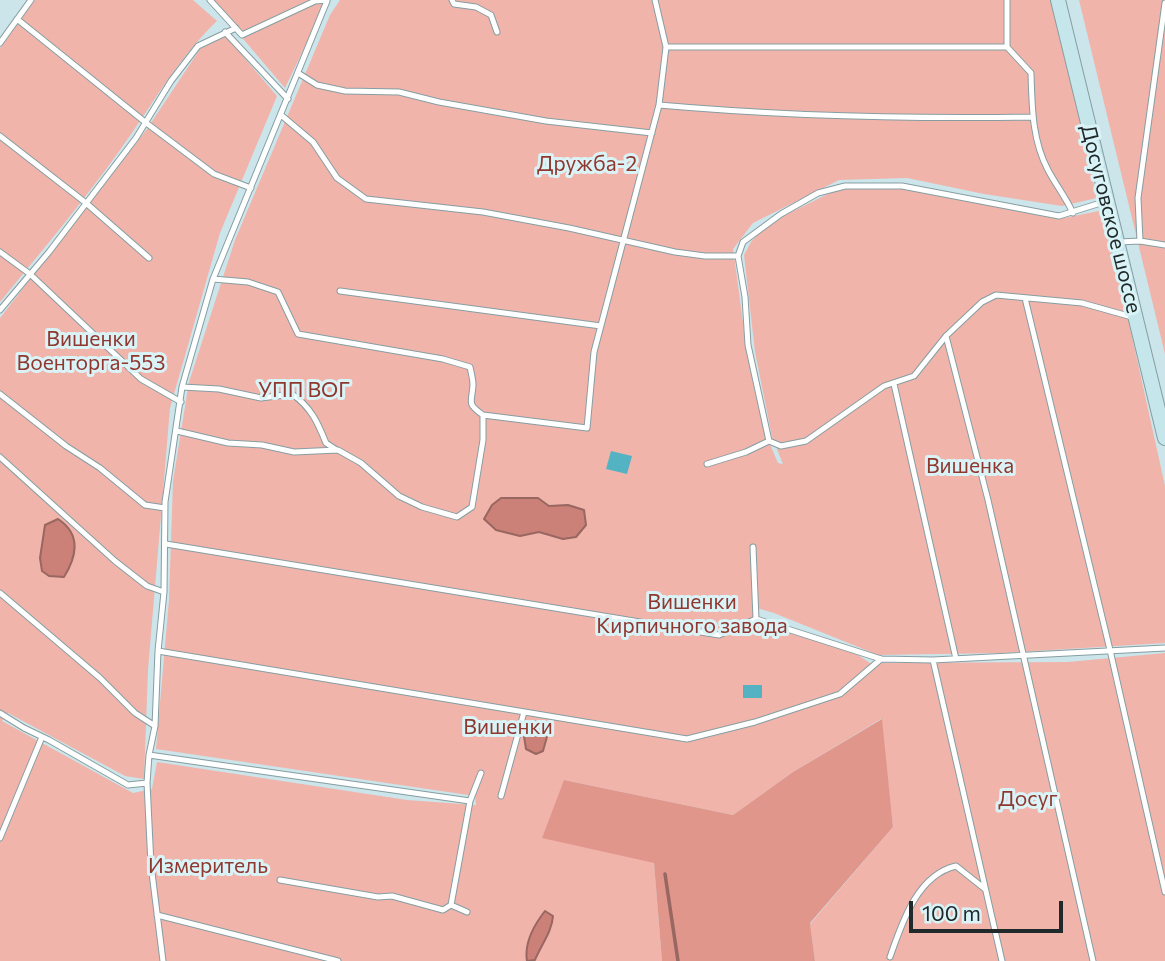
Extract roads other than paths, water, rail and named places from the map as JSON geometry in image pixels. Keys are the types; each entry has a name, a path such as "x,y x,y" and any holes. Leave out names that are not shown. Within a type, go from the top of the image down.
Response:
{"main road":[{"name":"Досуговское шоссе","path":"1058,0 1116,243 1162,412 1165,438"}],"lane":[{"path":"0,43 31,0"},
{"path":"163,961 151,865 147,783 155,726 164,592 165,508 182,387 213,278 327,1 315,1 242,35 210,0"},
{"path":"452,0 453,4 476,7 491,15 497,32"},
{"path":"213,278 248,282 278,292 298,334 470,366 473,383 470,400 472,407 484,415 587,429 594,352 659,106 666,47 655,0"},
{"path":"1007,0 1007,47 1031,73 1032,117 1037,143 1048,170 1065,195 1073,213"},
{"path":"1140,241 1139,198 1165,3"},
{"path":"17,19 214,174 251,188"},
{"path":"0,310 86,203 198,46 236,28"},
{"path":"225,32 288,99"},
{"path":"666,47 1007,47"},
{"path":"298,73 317,85 345,91 399,92 546,121 652,133"},
{"path":"659,106 870,117 1032,117"},
{"path":"281,115 313,142 337,178 366,199 483,212 624,239 675,252 738,256"},
{"path":"0,136 86,203 149,258"},
{"path":"769,441 748,345 745,297 738,256 743,242 780,214 818,193 845,186 902,186 1059,216 1107,201"},
{"path":"1116,243 1140,241 1165,245"},
{"path":"0,252 30,274 141,380 181,402"},
{"path":"340,291 601,327"},
{"path":"769,441 780,446 806,441 884,386 914,376 946,336 982,302 996,295 1083,303 1135,317"},
{"path":"1025,298 1165,892"},
{"path":"946,336 988,500 1093,961"},
{"path":"894,384 956,659"},
{"path":"182,387 219,389 261,398 292,394 302,401 317,420 326,443 361,463 399,496 422,507 457,517 472,507 483,440 484,415"},
{"path":"0,394 145,505 165,508"},
{"path":"177,431 228,443 262,445 294,452 338,450"},
{"path":"707,464 746,452 769,441"},
{"path":"0,457 115,561 147,586 164,592"},
{"path":"166,544 719,635 756,619 880,659 1022,657 1165,648"},
{"path":"753,547 756,619"},
{"path":"0,593 100,678 135,713 155,726"},
{"path":"158,651 687,739 755,722 840,694 880,659"},
{"path":"933,660 1002,961"},
{"path":"501,796 524,712"},
{"path":"0,713 128,786 147,783"},
{"path":"0,838 42,737"},
{"path":"149,755 470,801"},
{"path":"280,880 378,897 392,896 443,910 451,905 470,801 481,773"},
{"path":"151,865 206,872"},
{"path":"890,957 904,917 927,882 945,868 956,866 985,889"},
{"path":"451,905 467,912"},
{"path":"157,915 338,961"}],"waterway":[{"path":"665,874 678,961"}],"park label":[{"name":"Дружба-2","path":"587,164"},
{"name":"Вишенки Военторга-553","path":"91,351"},
{"name":"УПП ВОГ","path":"304,390"},
{"name":"Вишенка","path":"970,466"},
{"name":"Вишенки Кирпичного завода","path":"692,614"},
{"name":"Вишенки","path":"508,727"},
{"name":"Досуг","path":"1028,799"},
{"name":"Измеритель","path":"208,866"}]}
